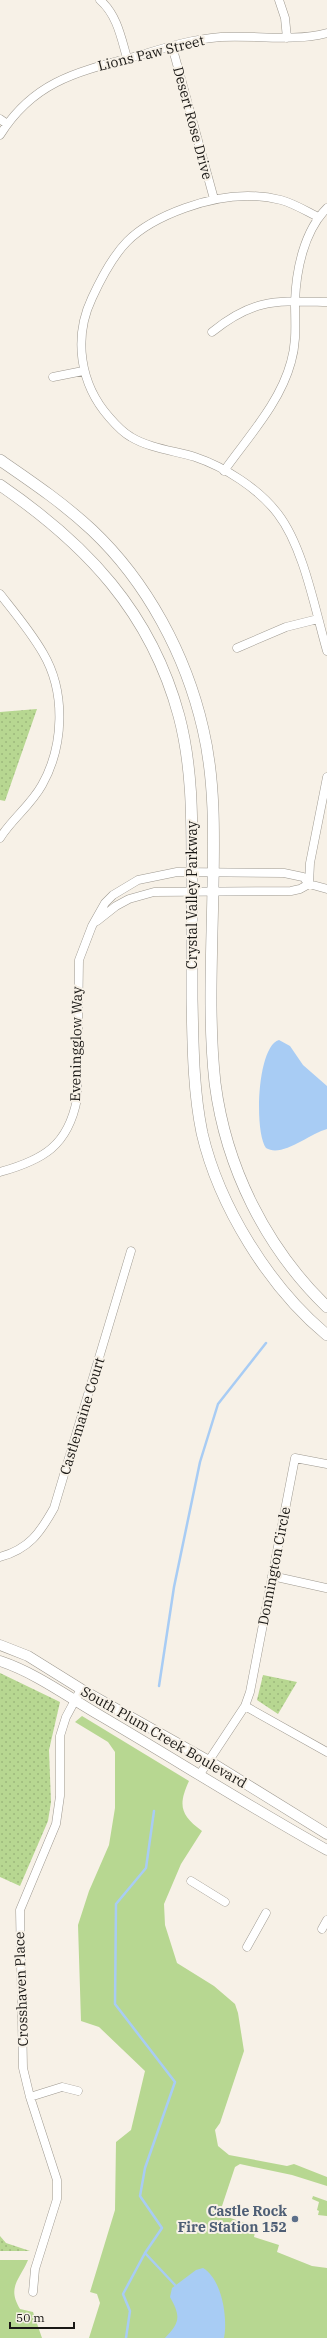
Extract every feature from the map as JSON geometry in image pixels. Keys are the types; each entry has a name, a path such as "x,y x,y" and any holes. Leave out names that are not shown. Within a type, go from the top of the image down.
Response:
{"main road":[{"name":"Crystal Valley Parkway","path":"0,460 58,501 94,532 137,582 173,642 198,708 208,751 212,793 212,1032 215,1083 224,1129 239,1174 268,1234 301,1280 327,1307"},
{"name":"Crystal Valley Parkway","path":"0,485 46,517 79,546 120,594 154,651 176,706 187,755 192,794 193,1059 198,1108 209,1156 239,1225 262,1262 286,1293 327,1335"}],"street":[{"path":"100,0 113,15 127,58"},
{"path":"279,0 286,18 287,38"},
{"name":"Lions Paw Street","path":"0,135 24,103 57,81 74,74 192,40 217,37 287,38 327,33"},
{"name":"Desert Rose Drive","path":"172,46 214,200"},
{"path":"0,119 7,124"},
{"path":"318,217 282,200 253,195 214,200 164,215 140,230 122,246 108,264 86,314 82,333 83,371 100,407 131,437 198,458 224,471 259,494 278,514 289,532 299,554 327,651"},
{"path":"224,471 283,386 292,362 297,333 296,302 300,265 306,244 318,217 327,208"},
{"path":"212,332 238,313 257,305 296,302 327,302"},
{"path":"53,377 83,371"},
{"path":"0,594 44,654 55,684 59,718 55,752 42,786 0,838"},
{"path":"237,648 286,627 318,619"},
{"path":"309,884 310,863 327,777"},
{"name":"Eveningglow Way","path":"0,1172 27,1164 42,1157 58,1143 72,1119 76,1099 79,960 92,926 106,903 130,884 157,874 192,871 284,873 303,877 309,884 327,889"},
{"name":"Eveningglow Way","path":"92,926 116,906 143,894 192,890 291,891 300,889 309,884"},
{"name":"Castlemaine Court","path":"0,1557 24,1547 41,1532 54,1508 131,1251"},
{"name":"Donnington Circle","path":"200,1774 245,1706 250,1692 295,1458 327,1464"},
{"path":"272,1576 326,1588"},
{"name":"South Plum Creek Boulevard","path":"0,1644 28,1656 81,1689 209,1761 327,1834"},
{"name":"South Plum Creek Boulevard","path":"0,1661 21,1670 75,1701 200,1774 259,1812 327,1850"},
{"name":"Crosshaven Place","path":"34,2292 35,2269 57,2199 57,2180 30,2098 23,2068 20,1910 56,1824 60,1796 60,1736 66,1717 81,1689"},
{"path":"245,1706 327,1752"},
{"path":"191,1881 225,1902"},
{"path":"247,1947 266,1913"},
{"path":"322,1929 327,1920"},
{"path":"30,2098 62,2087 78,2091"}],"green space":[{"path":"37,709 5,801 0,800 0,712"},
{"path":"0,1673 60,1702 49,1750 51,1802 48,1821 20,1886 0,1877"},
{"path":"263,1675 297,1682 278,1714 257,1700"},
{"path":"82,1716 189,1781 183,1797 183,1809 189,1820 202,1831 181,1864 164,1904 165,1925 177,1963 214,1986 235,2004 238,2013 244,2051 220,2123 215,2130 218,2146 229,2155 287,2166 294,2164 327,2177 327,2186 292,2175 240,2164 235,2167 221,2209 222,2215 256,2227 254,2237 279,2245 277,2252 312,2266 327,2268 327,2338 89,2338 100,2303 97,2294 90,2292 115,2210 116,2142 131,2130 145,2071 99,2027 81,2021 78,1925 89,1891 109,1845 115,1808 115,1752 108,1742 75,1722"},
{"path":"313,2196 327,2201 327,2216 318,2215 319,2211 317,2210 319,2202 312,2199"},
{"path":"0,2236 6,2243 30,2251 0,2251"},
{"path":"0,2260 28,2260 14,2289 14,2295 20,2309 33,2312 42,2338 0,2338"}],"water":[{"path":"279,1040 290,1046 303,1065 327,1086 327,1129 288,1148 272,1150 266,1148 262,1139 259,1108 260,1090 266,1057 272,1046"},
{"path":"203,2268 210,2273 215,2281 222,2300 225,2320 224,2338 165,2338 174,2328 177,2319 176,2310 170,2297 172,2288 196,2270"}],"waterway":[{"path":"159,1686 174,1587 200,1462 218,1404 266,1343"},
{"path":"154,1811 146,1868 116,1904 115,2004 175,2082 145,2168 140,2196 162,2228 145,2253 175,2285"},
{"path":"126,2338 130,2311 123,2294 145,2253"}],"place":[{"name":"Castle Rock Fire Station 152","path":"295,2219"}]}
